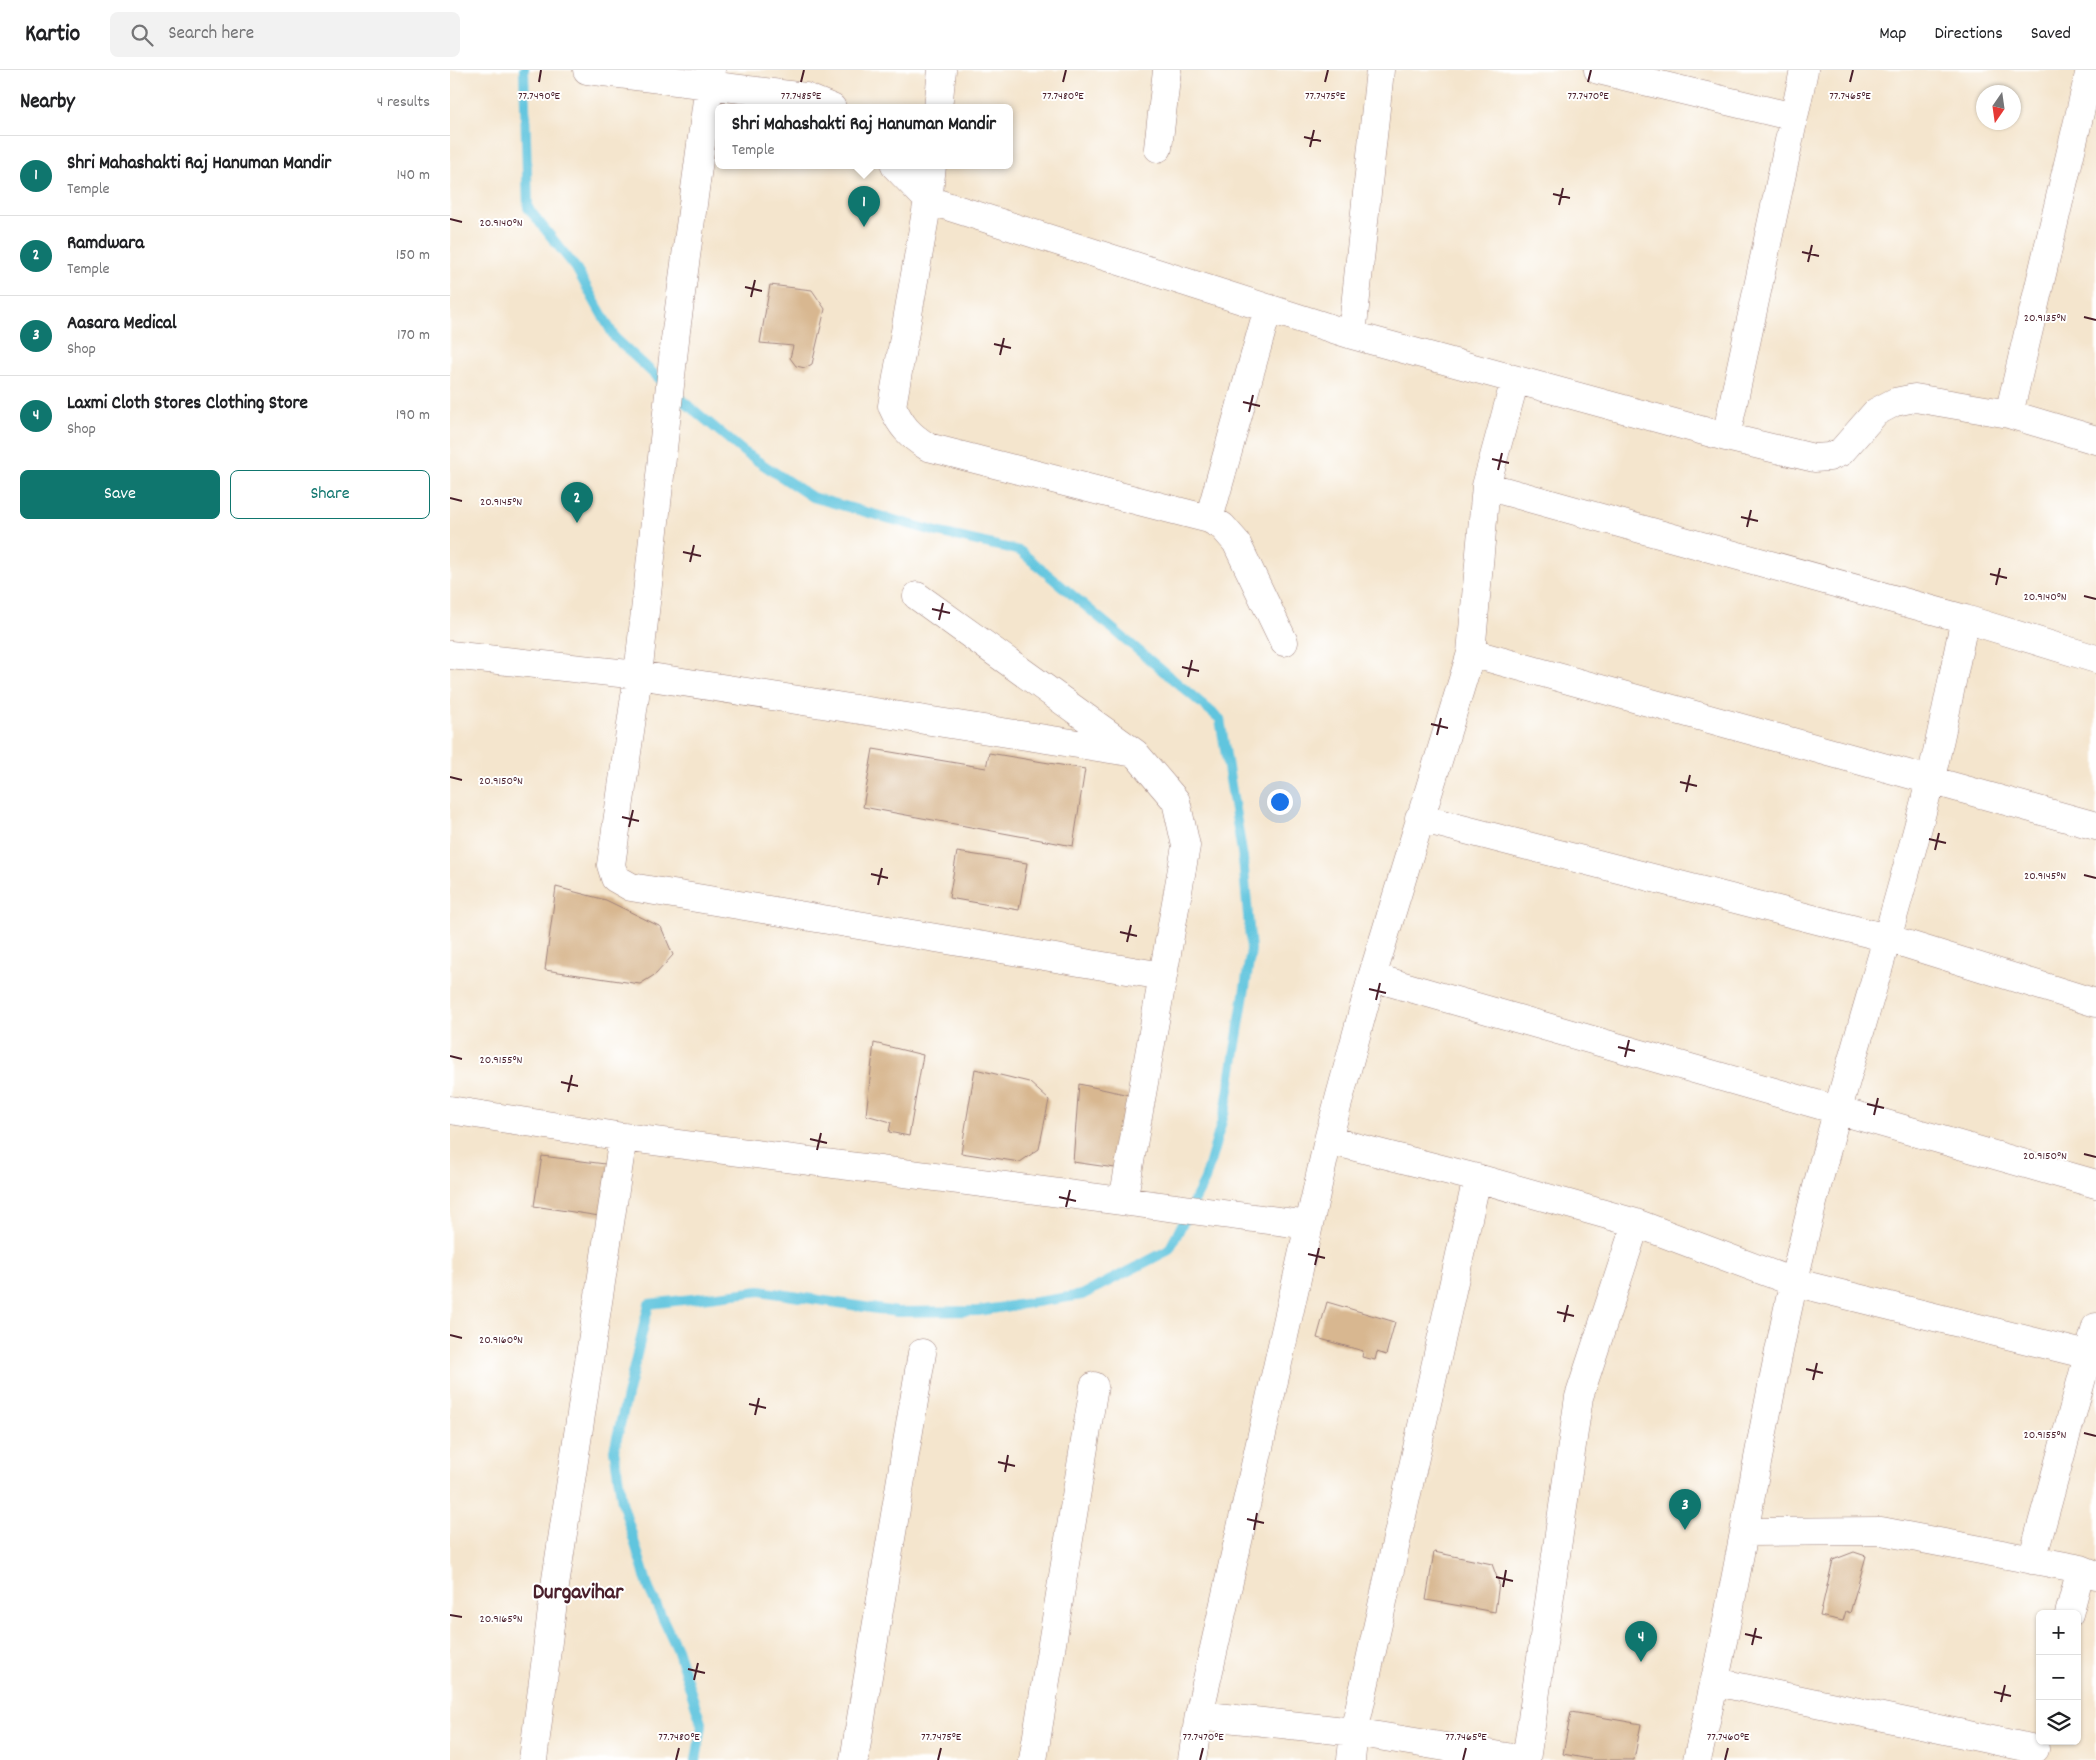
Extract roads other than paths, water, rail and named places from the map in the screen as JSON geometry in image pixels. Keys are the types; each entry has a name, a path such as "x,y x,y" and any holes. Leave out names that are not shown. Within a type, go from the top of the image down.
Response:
{"street":[{"path":"587,70 710,78 805,97 822,104"},
{"path":"938,104 942,70"},
{"path":"1158,148 1167,70"},
{"path":"1352,335 1380,70"},
{"path":"1598,70 1794,116"},
{"path":"1726,437 1804,70"},
{"path":"2008,414 2090,70"},
{"path":"710,78 676,331 638,675 611,864 615,878 620,883 631,888 1163,976"},
{"path":"898,169 928,200 1352,335 1726,437 1814,458 1829,457 1841,452 1876,412 1895,402 1915,398 2008,414 2096,440"},
{"path":"932,169 928,200 892,406 905,430 928,447 1210,519 1222,526 1236,542 1284,642"},
{"path":"1210,519 1268,308"},
{"path":"1192,1760 1199,1715 1328,1140 1372,977 1419,818 1471,653 1486,486 1515,380"},
{"path":"1486,486 1965,619 2096,659"},
{"path":"917,596 1135,753 1176,801 1186,846 1123,1201"},
{"path":"1697,1760 1716,1682 1794,1282 1836,1108 1887,938 1930,779 1965,619"},
{"path":"1471,653 2096,826"},
{"path":"450,655 638,675 1135,753"},
{"path":"1419,818 1887,938 2096,1004"},
{"path":"1372,977 1836,1108 2096,1184"},
{"path":"450,1110 623,1137 1309,1225"},
{"path":"533,1760 555,1586 623,1137"},
{"path":"1328,1140 1477,1178 1636,1223 1794,1282 2088,1355"},
{"path":"1350,1760 1354,1732 1477,1178"},
{"path":"1199,1715 1354,1732 1525,1760 1580,1397 1636,1223"},
{"path":"2032,1560 2096,1327"},
{"path":"854,1760 922,1353"},
{"path":"1033,1760 1094,1386"},
{"path":"1745,1532 1881,1531 2088,1572 2071,1610"},
{"path":"1716,1682 2036,1746"}],"waterway":[{"path":"524,70 528,208 576,268 615,338 683,401 744,452 812,497 937,532 1020,551 1220,719 1243,858 1251,950 1226,1107 1205,1180 1169,1250 1082,1295 978,1311 897,1312 760,1291 649,1304 614,1450 622,1502 649,1589 677,1649 702,1726 696,1760"}],"place":[{"name":"Shri Mahashakti Raj Hanuman Mandir","path":"864,227"},
{"name":"Ramdwara","path":"577,523"},
{"name":"Aasara Medical","path":"1685,1530"},
{"name":"Laxmi Cloth Stores Clothing Store","path":"1641,1662"}],"district":[{"name":"Durgavihar","path":"578,1593"}]}
